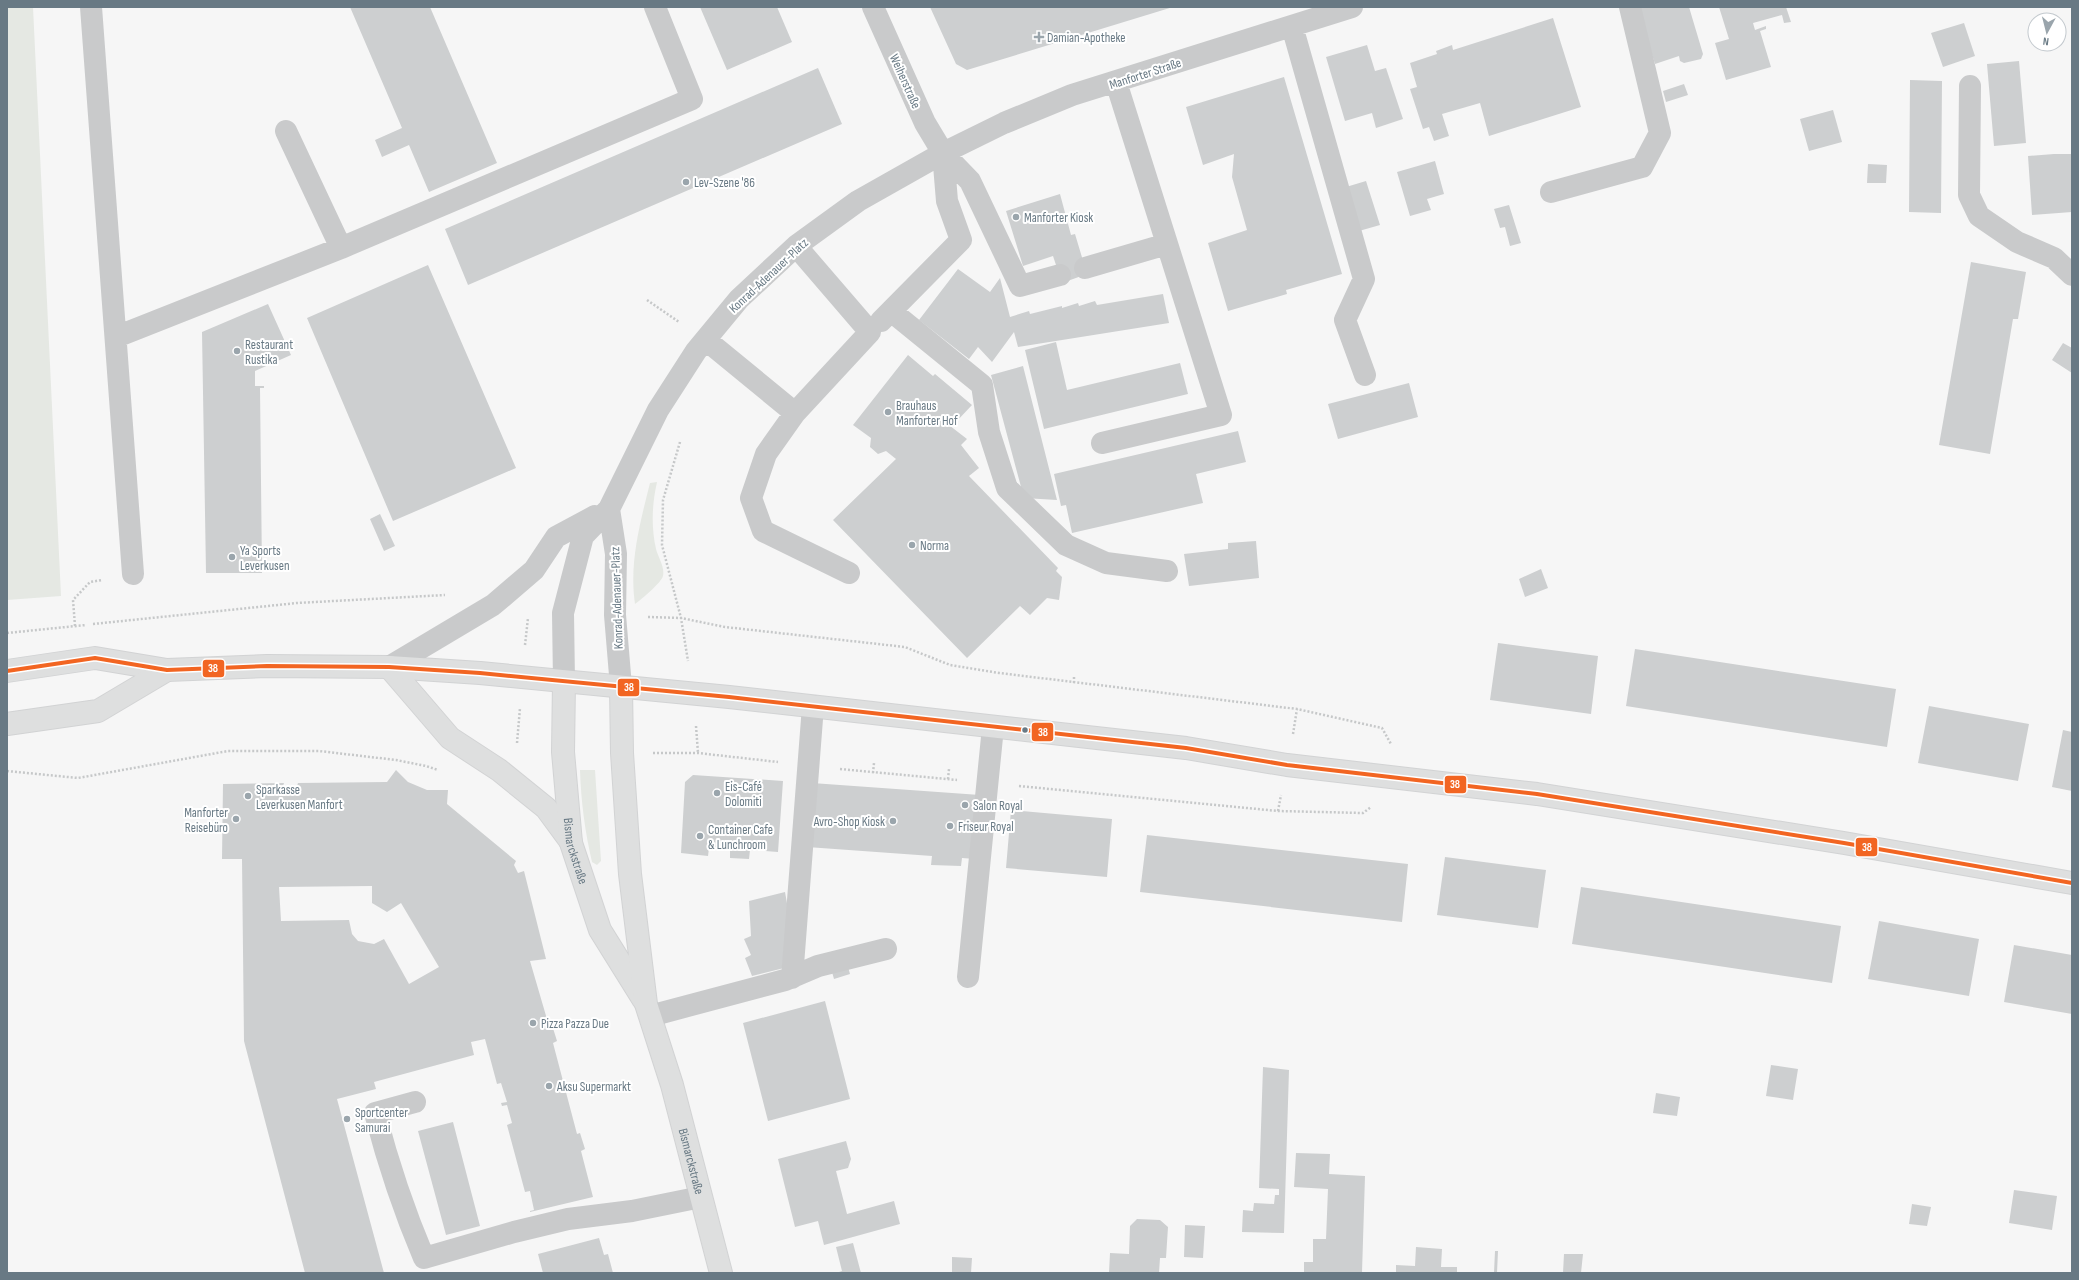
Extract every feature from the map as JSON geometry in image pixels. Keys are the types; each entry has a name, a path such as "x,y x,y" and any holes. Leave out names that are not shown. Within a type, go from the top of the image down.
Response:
{"main road":[{"path":"7,671 94,658 166,670 267,666 389,667 621,687 813,706 1186,748 1287,765 1545,796 1844,843 2072,883"},
{"path":"389,667 450,738 499,770 546,808 571,843"},
{"path":"7,724 98,711 166,670"},
{"name":"Bismarckstraße","path":"564,682 563,752 571,843 600,930 648,1010"},
{"name":"Bismarckstraße","path":"621,687 622,753 630,874 648,1010 672,1085 721,1273"}],"street":[{"path":"91,7 134,574"},
{"path":"116,337 341,248 692,99 655,7"},
{"name":"Weiherstraße","path":"873,7 925,123 943,154"},
{"name":"Manforter Straße","path":"943,154 1004,123 1072,95 1352,7"},
{"path":"1551,192 1642,167 1660,133 1630,7"},
{"path":"1292,26 1364,279 1345,320 1365,374"},
{"path":"1102,443 1221,415 1116,82"},
{"path":"1970,86 1969,195 1979,216 2017,242 2054,258 2072,275"},
{"path":"286,130 341,248"},
{"path":"943,154 970,181 1020,286 1060,275"},
{"path":"849,573 763,532 751,498 766,454 795,413 870,332 961,240 947,201 943,154"},
{"name":"Konrad-Adenauer-Platz","path":"564,682 563,613 575,562 583,536 609,509 658,410 696,352 739,299 796,246 858,201 943,154"},
{"path":"1085,268 1167,244"},
{"path":"796,246 870,332"},
{"path":"891,311 982,385 989,432 1007,488 1066,545 1106,563 1167,571"},
{"path":"706,340 795,413"},
{"path":"389,667 493,605 534,570 556,537 609,509"},
{"name":"Konrad-Adenauer-Platz","path":"609,509 616,554 615,615 621,687"},
{"path":"792,978 813,706"},
{"path":"968,977 993,727"},
{"path":"648,1010 792,978 818,966 886,949"},
{"path":"415,1102 375,1113 402,1204 424,1258 514,1232 568,1219 632,1211 701,1197"}],"path":[{"path":"647,300 661,312"},
{"path":"622,753 698,753 873,773 1278,811 1363,813 1411,780 1382,728 1297,709 1012,675 950,665 905,648 726,627 681,618 662,545 663,500 682,435 658,410"},
{"path":"75,626 73,600 90,582 134,574"},
{"path":"7,632 297,603 447,595"},
{"path":"1012,675 1013,670"},
{"path":"1074,677 1074,682"},
{"path":"7,771 78,778 228,750 318,751 396,760 426,766 440,771"},
{"path":"873,773 874,763"},
{"path":"948,779 949,769"}],"shaded area":[{"path":"7,7 33,7 61,596 7,600"},
{"path":"657,482 653,507 654,541 662,566 663,576 655,587 635,604 633,573 636,543 650,483"},
{"path":"580,770 595,770 601,861 597,865 592,862 587,839 582,805"}],"building":[{"path":"350,7 430,7 497,163 429,192 409,145 382,157 375,140 402,128"},
{"path":"700,7 777,7 792,42 727,70"},
{"path":"930,7 1173,7 967,70 956,64"},
{"path":"1637,7 1689,7 1703,54 1701,59 1684,63 1680,61 1679,56 1655,64"},
{"path":"1719,7 1786,7 1791,22 1784,23 1782,15 1753,23 1755,30 1766,26 1766,29 1760,31 1771,67 1726,80 1715,43 1729,39"},
{"path":"1553,18 1581,107 1489,136 1480,103 1442,114 1449,136 1434,141 1429,127 1423,129 1410,89 1417,87 1410,63 1437,54 1436,51 1452,45 1453,50"},
{"path":"1964,23 1975,56 1943,67 1931,33"},
{"path":"1367,45 1375,71 1386,68 1403,119 1376,128 1372,113 1345,121 1326,57"},
{"path":"2019,61 2026,143 1994,146 1987,64"},
{"path":"818,68 842,124 468,285 445,229"},
{"path":"1284,77 1342,274 1286,290 1287,294 1228,311 1208,243 1247,230 1232,177 1234,154 1203,165 1186,107"},
{"path":"1910,80 1942,81 1941,213 1909,212"},
{"path":"1684,84 1688,95 1666,102 1663,91"},
{"path":"1833,110 1842,142 1809,151 1800,119"},
{"path":"2072,154 2072,212 2032,215 2028,156"},
{"path":"1435,161 1444,194 1427,199 1431,210 1410,216 1397,172"},
{"path":"1868,164 1887,165 1886,183 1867,183"},
{"path":"1366,181 1380,225 1359,231 1346,187"},
{"path":"1060,194 1071,235 1075,234 1087,274 1062,283 1053,256 1023,266 1006,211"},
{"path":"1509,205 1521,243 1510,246 1505,227 1500,228 1494,209"},
{"path":"1971,262 2026,272 2018,319 2013,319 1990,454 1939,445"},
{"path":"428,265 516,468 393,521 307,318"},
{"path":"958,269 990,292 1000,278 1010,317 1029,311 1030,314 1062,306 1062,308 1078,303 1079,306 1095,301 1097,305 1163,294 1169,323 1018,347 1014,332 992,362 978,347 969,359 919,320"},
{"path":"268,304 291,355 255,371 255,386 264,386 264,388 260,388 262,573 206,573 202,332"},
{"path":"1056,342 1067,390 1180,363 1188,394 1044,429 1025,350"},
{"path":"2063,343 2072,348 2072,373 2052,360"},
{"path":"908,355 933,376 935,374 972,405 956,422 950,416 945,422 967,439 961,445 979,468 969,476 1058,568 1056,571 1062,577 1059,600 1047,598 1030,615 1020,606 967,658 833,520 896,459 886,451 878,454 870,447 871,438 853,425"},
{"path":"1023,366 1057,500 1024,498 991,375"},
{"path":"1409,383 1418,417 1338,439 1328,404"},
{"path":"1238,431 1246,462 1196,474 1203,503 1072,533 1066,505 1061,506 1054,474"},
{"path":"380,514 395,546 384,551 370,519"},
{"path":"1256,541 1259,578 1189,586 1184,554 1228,549 1228,543"},
{"path":"1541,569 1548,588 1525,597 1519,579"},
{"path":"1498,643 1598,656 1591,714 1490,700"},
{"path":"1635,649 1896,689 1887,747 1626,706"},
{"path":"1929,706 2029,724 2018,781 1918,763"},
{"path":"2063,730 2072,732 2072,791 2052,787"},
{"path":"396,770 408,782 427,790 448,790 447,804 516,861 514,865 518,873 524,871 546,959 530,961 549,1026 552,1025 557,1041 553,1043 577,1134 580,1133 585,1149 581,1151 593,1197 530,1212 534,1210 530,1191 525,1192 507,1125 512,1123 507,1105 502,1106 501,1103 507,1102 501,1083 497,1084 485,1039 471,1042 474,1055 374,1082 376,1089 337,1099 384,1273 305,1273 244,1041 242,859 222,859 223,784 284,783 283,786 297,786 298,783 387,782","holes":["372,886 372,903 387,912 401,903 439,967 409,984 384,939 374,944 358,941 352,934 349,920 281,921 279,887"]},
{"path":"693,775 783,781 778,852 750,850 749,859 730,858 730,849 709,848 708,856 681,853 685,782"},
{"path":"812,783 980,795 975,859 962,858 961,866 931,865 932,856 807,847"},
{"path":"1011,810 1112,819 1107,877 1006,868"},
{"path":"1147,835 1408,864 1402,922 1140,892"},
{"path":"1445,857 1546,870 1538,928 1437,915"},
{"path":"1581,887 1841,926 1832,983 1572,944"},
{"path":"785,892 788,909 784,968 752,976 745,958 751,955 744,939 751,936 749,901"},
{"path":"1879,921 1979,939 1969,996 1868,979"},
{"path":"2014,945 2072,955 2072,1014 2004,1002"},
{"path":"848,967 850,974 834,979 832,972"},
{"path":"825,1001 850,1099 768,1121 743,1023"},
{"path":"1771,1065 1798,1069 1793,1100 1766,1096"},
{"path":"1263,1067 1289,1070 1284,1233 1242,1232 1243,1210 1253,1211 1254,1203 1274,1204 1275,1195 1279,1195 1279,1189 1259,1188"},
{"path":"1656,1093 1680,1097 1677,1116 1653,1113"},
{"path":"453,1122 480,1226 446,1235 418,1131"},
{"path":"846,1141 851,1159 848,1168 836,1171 847,1214 894,1201 900,1224 824,1245 818,1221 795,1227 778,1159"},
{"path":"1296,1153 1330,1154 1329,1174 1365,1176 1362,1273 1304,1273 1304,1262 1313,1262 1313,1239 1326,1239 1328,1189 1294,1187"},
{"path":"2014,1190 2057,1196 2052,1230 2009,1223"},
{"path":"1912,1204 1931,1207 1927,1226 1909,1224"},
{"path":"1137,1219 1160,1220 1168,1227 1166,1258 1160,1258 1159,1273 1109,1273 1110,1253 1129,1254 1130,1226"},
{"path":"1185,1225 1205,1226 1203,1258 1184,1257"},
{"path":"599,1238 604,1255 608,1254 613,1273 543,1273 538,1254"},
{"path":"853,1243 861,1273 836,1273 842,1271 836,1247"},
{"path":"1416,1247 1442,1249 1441,1267 1457,1267 1457,1273 1396,1273 1396,1265 1415,1266"},
{"path":"1495,1251 1498,1251 1497,1273 1494,1273"},
{"path":"1564,1254 1583,1254 1581,1273 1563,1273"},
{"path":"952,1257 972,1258 971,1273 952,1273"}],"transit line":[{"name":"38","path":"7,671 95,658 167,670 267,666 389,667 480,673 729,697 1186,748 1287,765 1537,794 1844,843 2072,883"}],"place":[{"name":"Damian-Apotheke","path":"1039,37"},
{"name":"Lev-Szene '86","path":"686,182"},
{"name":"Manforter Kiosk","path":"1016,217"},
{"name":"Restaurant Rustika","path":"237,351"},
{"name":"Brauhaus Manforter Hof","path":"888,412"},
{"name":"Norma","path":"912,545"},
{"name":"Ya Sports Leverkusen","path":"232,557"},
{"name":"Eis-Café Dolomiti","path":"717,793"},
{"name":"Sparkasse Leverkusen Manfort","path":"248,796"},
{"name":"Salon Royal","path":"965,805"},
{"name":"Manforter Reisebüro","path":"236,819"},
{"name":"Avro-Shop Kiosk","path":"893,821"},
{"name":"Friseur Royal","path":"950,826"},
{"name":"Container Cafe & Lunchroom","path":"700,836"},
{"name":"Pizza Pazza Due","path":"533,1023"},
{"name":"Aksu Supermarkt","path":"549,1086"},
{"name":"Sportcenter Samurai","path":"347,1119"}]}
